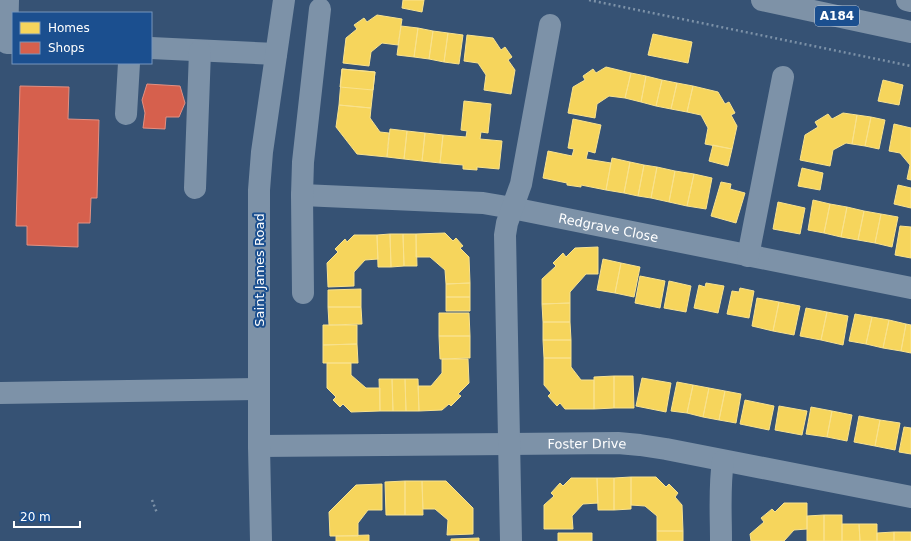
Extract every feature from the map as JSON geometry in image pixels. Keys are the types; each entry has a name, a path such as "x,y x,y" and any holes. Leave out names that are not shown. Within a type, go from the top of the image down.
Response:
{"highway":[{"name":"A184","path":"762,0 911,32"},
{"path":"907,0 911,1"}],"street":[{"path":"8,0 7,43 12,43"},
{"name":"Saint James Road","path":"262,541 259,446 259,190 262,152 284,0"},
{"path":"303,293 303,162 320,9"},
{"path":"511,541 505,235 507,223 521,184 550,25"},
{"path":"152,48 276,54"},
{"path":"195,188 200,51"},
{"path":"126,114 129,64"},
{"path":"748,256 783,77"},
{"name":"Redgrave Close","path":"302,195 483,203 911,288"},
{"path":"0,393 259,390"},
{"name":"Foster Drive","path":"259,446 618,443 666,449 911,497"},
{"path":"721,541 720,490 723,460"}],"path":[{"path":"589,0 911,66"},
{"path":"152,500 157,513"}],"building: Homes":[{"path":"403,0 424,0 422,12 402,8"},
{"path":"377,15 402,19 398,45 382,43 371,52 369,66 343,63 346,38 357,29 354,25 364,18 367,22"},
{"path":"401,26 418,28 414,57 397,55"},
{"path":"418,28 433,31 429,59 414,57"},
{"path":"433,31 448,33 444,62 429,59"},
{"path":"448,33 463,35 459,64 444,62"},
{"path":"653,34 692,42 688,63 648,55"},
{"path":"467,35 493,38 501,50 505,47 512,57 508,60 515,70 511,94 484,90 486,75 478,63 464,61"},
{"path":"606,67 631,73 625,98 609,96 597,104 595,118 568,113 573,87 585,80 583,76 593,69 596,73"},
{"path":"342,69 375,72 373,90 340,87"},
{"path":"342,69 375,72 371,108 339,105"},
{"path":"631,73 646,76 641,102 625,98"},
{"path":"646,76 662,80 656,106 641,102"},
{"path":"662,80 677,83 671,109 656,106"},
{"path":"883,80 903,85 899,105 878,101"},
{"path":"677,83 693,86 687,112 671,109"},
{"path":"693,86 718,92 725,104 729,102 735,113 731,115 737,126 732,149 705,144 708,128 701,115 687,112"},
{"path":"464,101 491,104 488,133 481,132 480,139 502,141 499,169 477,167 477,170 463,169 463,165 440,163 443,135 466,137 467,131 461,130"},
{"path":"339,105 371,108 370,118 380,132 389,133 387,157 357,154 336,127"},
{"path":"843,113 857,115 852,144 846,143 833,150 830,166 800,160 805,135 818,127 815,122 828,114 832,119"},
{"path":"857,115 871,117 865,146 852,144"},
{"path":"871,117 885,120 879,149 865,146"},
{"path":"573,119 601,125 595,153 588,151 586,159 611,163 606,190 581,185 581,187 567,185 567,183 543,178 548,151 572,156 574,149 568,148"},
{"path":"894,124 911,128 911,180 907,179 910,165 900,153 889,151"},
{"path":"390,129 407,131 404,159 387,157"},
{"path":"407,131 425,133 422,161 404,159"},
{"path":"425,133 443,135 440,163 422,161"},
{"path":"713,145 732,149 728,166 709,161"},
{"path":"612,158 630,162 624,193 606,190"},
{"path":"630,162 644,165 638,196 624,193"},
{"path":"644,165 657,167 651,198 638,196"},
{"path":"657,167 675,171 669,202 651,198"},
{"path":"802,168 823,173 820,190 798,186"},
{"path":"675,171 694,174 687,206 669,202"},
{"path":"694,174 712,178 706,209 687,206"},
{"path":"721,182 731,184 730,189 745,193 736,223 711,216"},
{"path":"898,185 911,188 911,208 894,204"},
{"path":"813,200 830,204 824,233 808,230"},
{"path":"778,202 805,208 800,234 773,229"},
{"path":"830,204 847,207 841,237 824,233"},
{"path":"847,207 864,211 858,240 841,237"},
{"path":"864,211 881,214 875,243 858,240"},
{"path":"881,214 898,217 892,247 875,243"},
{"path":"900,226 911,227 911,258 895,255"},
{"path":"445,233 453,241 456,238 463,246 460,248 469,257 470,283 446,284 445,270 430,257 416,257 416,234"},
{"path":"390,234 403,234 404,266 391,267"},
{"path":"390,234 391,267 378,267 377,235"},
{"path":"403,234 416,234 417,266 404,266"},
{"path":"354,235 377,235 378,259 365,260 354,272 354,286 328,287 327,263 338,252 335,249 345,239 347,242"},
{"path":"598,247 598,274 586,274 570,292 570,303 542,304 542,279 556,266 553,263 563,253 566,257 575,248"},
{"path":"603,259 621,263 615,293 597,290"},
{"path":"621,263 640,267 634,297 615,293"},
{"path":"640,276 665,281 660,308 635,303"},
{"path":"669,281 691,286 686,312 664,308"},
{"path":"470,283 470,297 446,297 446,284"},
{"path":"706,283 724,286 718,313 694,308 699,285 705,287"},
{"path":"740,288 754,291 749,318 727,314 732,291 739,292"},
{"path":"361,289 361,307 328,307 328,290"},
{"path":"446,297 470,297 470,311 446,311"},
{"path":"757,298 779,302 773,331 752,326"},
{"path":"779,302 800,306 794,335 773,331"},
{"path":"570,303 570,322 543,322 542,304"},
{"path":"328,307 361,307 362,324 329,325"},
{"path":"806,308 827,312 821,340 800,336"},
{"path":"827,312 848,316 843,345 821,340"},
{"path":"439,313 469,313 470,336 439,336"},
{"path":"855,314 872,317 866,344 849,341"},
{"path":"872,317 889,320 883,348 866,344"},
{"path":"889,320 906,324 901,351 883,348"},
{"path":"543,322 570,322 571,340 543,340"},
{"path":"906,324 911,325 911,353 901,351"},
{"path":"323,325 357,325 357,344 323,345"},
{"path":"439,336 470,336 470,358 440,359"},
{"path":"543,340 571,340 571,358 544,358"},
{"path":"357,344 358,363 323,363 323,345"},
{"path":"544,358 571,358 571,367 581,380 594,380 594,409 565,409 560,403 557,406 548,396 551,393 544,385"},
{"path":"442,359 468,359 469,383 458,394 461,396 451,406 449,404 442,410 419,411 418,386 431,386 442,373"},
{"path":"327,363 351,363 351,375 366,388 380,388 380,411 351,412 343,404 340,407 333,400 336,397 327,388"},
{"path":"614,376 633,376 634,408 614,408"},
{"path":"614,376 614,408 594,409 594,377"},
{"path":"642,378 671,383 666,412 636,406"},
{"path":"379,379 392,379 393,411 380,411"},
{"path":"392,379 405,379 406,411 393,411"},
{"path":"405,379 418,379 419,411 406,411"},
{"path":"677,382 693,385 687,413 671,411"},
{"path":"693,385 709,388 703,417 687,413"},
{"path":"709,388 725,391 719,420 703,417"},
{"path":"725,391 741,394 736,423 719,420"},
{"path":"745,400 774,406 769,430 740,424"},
{"path":"779,406 807,411 802,435 775,430"},
{"path":"811,407 832,411 827,437 806,434"},
{"path":"832,411 852,415 847,441 827,437"},
{"path":"859,416 880,420 875,446 854,442"},
{"path":"880,420 900,423 895,450 875,446"},
{"path":"904,427 911,428 911,454 899,452"},
{"path":"631,477 631,509 614,510 614,478"},
{"path":"631,477 656,477 666,487 669,484 678,493 675,497 682,505 683,531 657,531 657,516 645,506 631,505"},
{"path":"571,478 597,478 598,503 583,504 572,516 573,529 544,529 544,505 554,496 551,493 560,483 563,486"},
{"path":"597,478 614,478 614,510 598,510"},
{"path":"405,481 405,515 386,515 385,482"},
{"path":"405,481 422,481 423,515 405,515"},
{"path":"422,481 446,481 473,508 473,534 447,535 448,520 435,509 423,509"},
{"path":"382,484 382,510 368,510 358,523 358,536 330,536 329,512 356,485"},
{"path":"784,503 807,503 807,529 794,530 784,541 751,541 750,534 764,522 761,518 772,509 775,512"},
{"path":"824,515 842,515 842,541 824,541"},
{"path":"824,515 824,541 807,541 807,516"},
{"path":"842,524 859,524 860,541 842,541"},
{"path":"859,524 877,524 877,541 860,541"},
{"path":"657,531 683,531 683,541 657,541"},
{"path":"894,532 911,532 911,541 894,541"},
{"path":"894,532 894,541 877,541 877,533"},
{"path":"558,533 592,533 592,541 558,541"},
{"path":"369,535 369,541 336,541 336,536"},
{"path":"479,538 479,541 451,541 451,539"}],"building: Shops":[{"path":"147,84 180,86 185,103 179,117 166,117 165,129 143,128 145,113 142,100"},
{"path":"20,86 69,87 68,119 99,120 97,198 91,198 90,223 78,223 78,247 27,245 27,226 16,226"}]}
